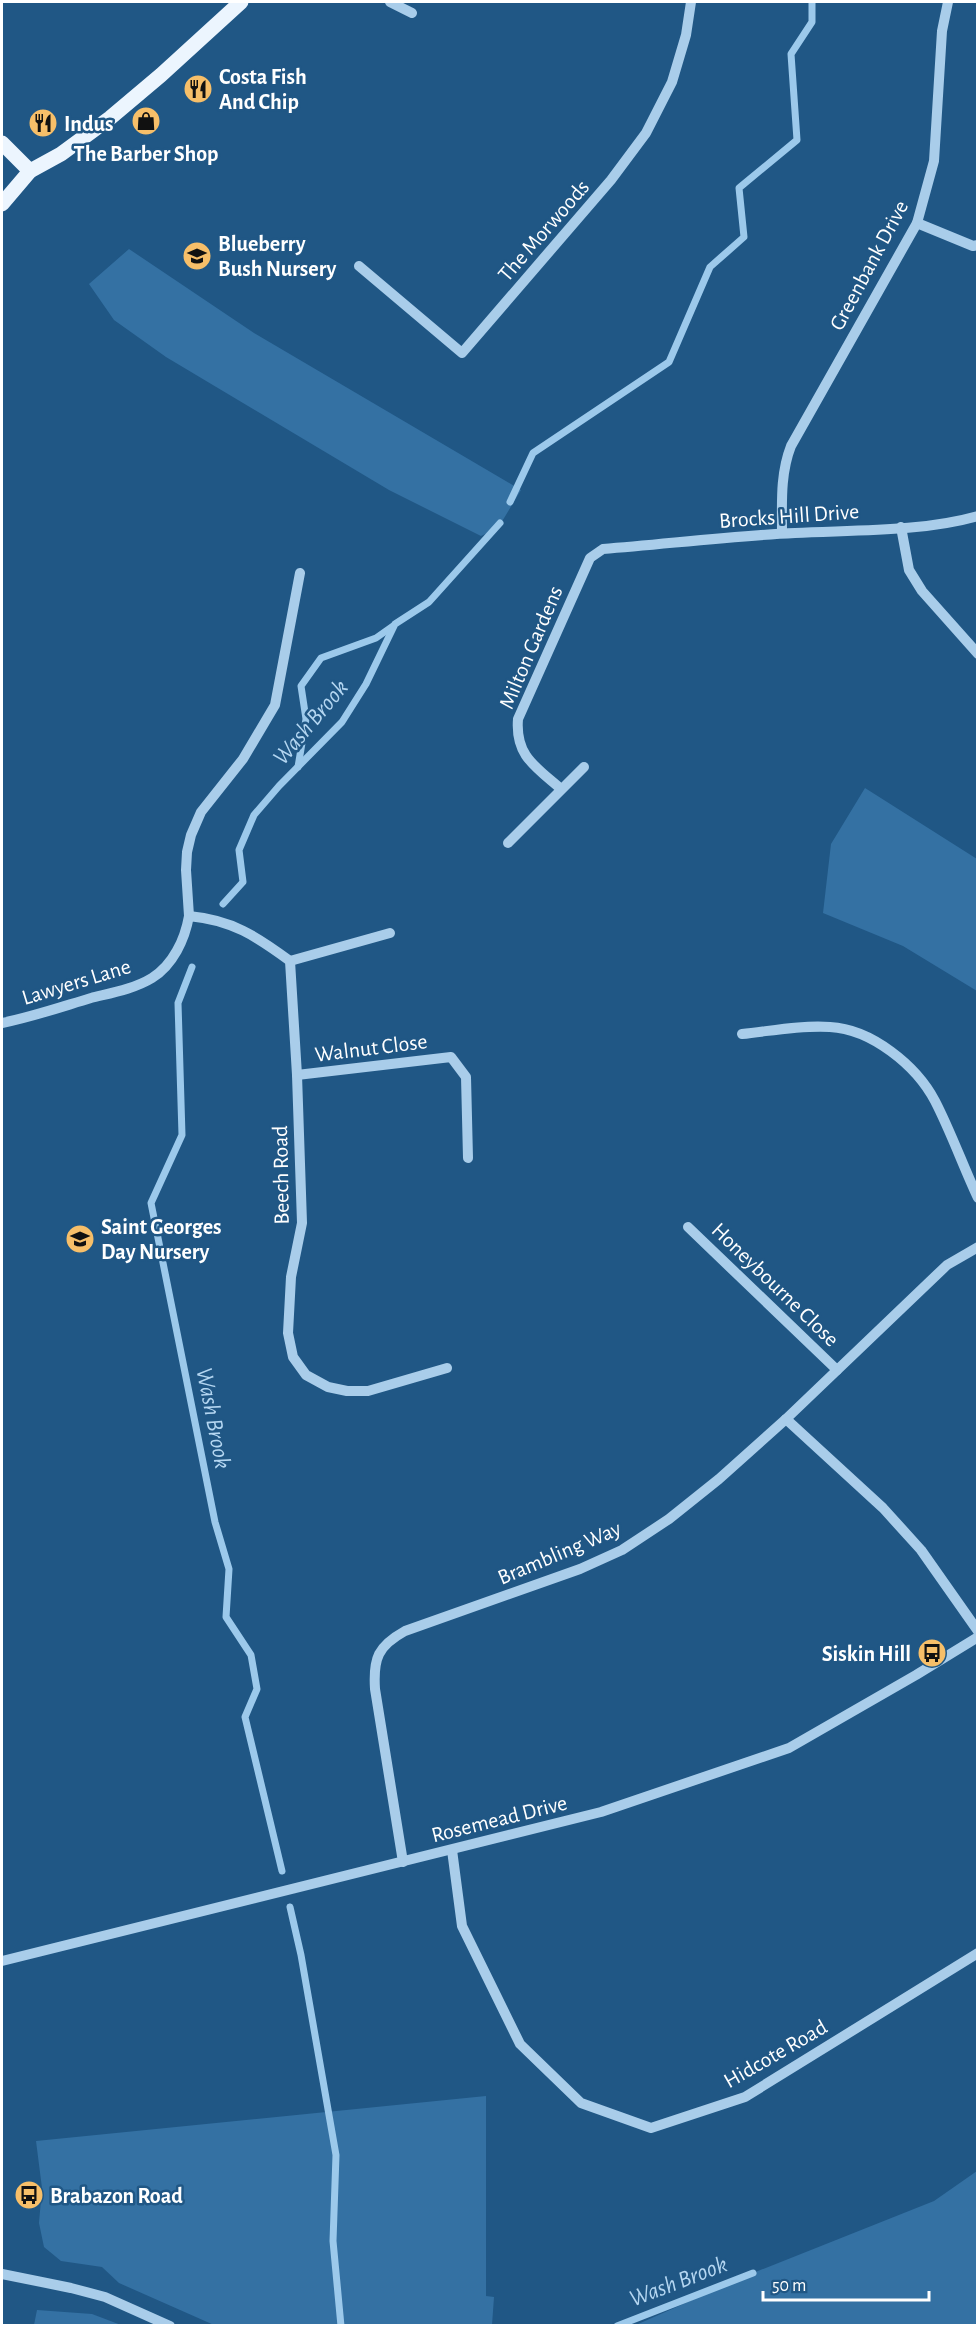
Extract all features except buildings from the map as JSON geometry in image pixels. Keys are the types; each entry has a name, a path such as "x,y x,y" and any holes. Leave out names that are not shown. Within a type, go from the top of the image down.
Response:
{"main road":[{"path":"2,204 30,171 61,154 110,118 161,75 234,4"},
{"path":"2,143 30,171"}],"street":[{"path":"390,2 412,13"},
{"name":"The Morwoods","path":"359,266 462,353 611,180 646,133 672,82 686,35 691,2"},
{"name":"Greenbank Drive","path":"782,534 783,477 785,461 791,446 917,223 934,161 942,31 948,2"},
{"path":"917,223 973,246 978,245"},
{"name":"Brocks Hill Drive","path":"603,549 901,527 960,521 978,516"},
{"path":"901,527 909,570 921,591 978,654"},
{"name":"Milton Gardens","path":"561,789 530,761 521,749 517,735 518,719 590,558 603,549"},
{"path":"300,573 275,705 243,759 201,812 191,835 186,870 189,916 220,920 233,925 258,937 290,961 390,933"},
{"path":"508,843 584,767"},
{"name":"Lawyers Lane","path":"2,1023 131,987 152,977 165,966 177,949 186,933 189,916"},
{"name":"Beech Road","path":"290,961 302,1223 291,1277 288,1333 293,1357 306,1375 328,1387 347,1391 368,1392 447,1368"},
{"path":"742,1034 831,1027 859,1032 883,1045 914,1073 934,1100 978,1198"},
{"name":"Walnut Close","path":"297,1076 452,1057 466,1077 468,1158"},
{"name":"Honeybourne Close","path":"688,1227 837,1370"},
{"name":"Brambling Way","path":"404,1862 375,1689 374,1670 379,1652 390,1640 405,1631 580,1569 622,1550 669,1519 719,1479 786,1419 947,1265 978,1247"},
{"path":"786,1419 883,1508 921,1550 978,1631"},
{"name":"Rosemead Drive","path":"2,1960 601,1812 789,1748 916,1675 978,1636"},
{"name":"Hidcote Road","path":"452,1850 462,1926 520,2044 581,2103 651,2128 745,2097 978,1953"},
{"path":"2,2274 105,2297 170,2325"}],"shaded area":[{"path":"129,249 254,333 521,490 498,528 481,536 389,490 166,357 114,320 89,284"},
{"path":"865,788 977,859 977,991 903,946 823,913 831,844"},
{"path":"486,2096 486,2296 494,2297 492,2325 214,2325 119,2283 102,2267 61,2261 44,2247 39,2223 42,2188 36,2141"},
{"path":"977,2171 977,2325 636,2325 753,2273 934,2201"},
{"path":"37,2310 92,2314 121,2325 34,2325"}],"waterway":[{"path":"510,502 533,453 669,362 710,267 744,237 739,188 797,140 791,54 812,22 812,2"},
{"name":"Wash Brook","path":"223,904 243,882 239,850 254,815 342,722 366,684 395,624 429,602 500,523"},
{"path":"298,767 306,719 301,686 321,658 376,638 393,626"},
{"name":"Wash Brook","path":"192,967 178,1003 182,1135 151,1203 215,1522 229,1569 226,1617 251,1655 257,1689 245,1717 282,1871"},
{"path":"290,1907 301,1955 336,2155 333,2241 341,2326"},
{"name":"Wash Brook","path":"617,2326 753,2273"}],"place":[{"name":"Costa Fish And Chip","path":"198,89"},
{"name":"The Barber Shop","path":"146,121"},
{"name":"Indus","path":"43,123"},
{"name":"Blueberry Bush Nursery","path":"197,256"},
{"name":"Saint Georges Day Nursery","path":"80,1239"},
{"name":"Siskin Hill","path":"932,1653"},
{"name":"Brabazon Road","path":"29,2195"}]}
